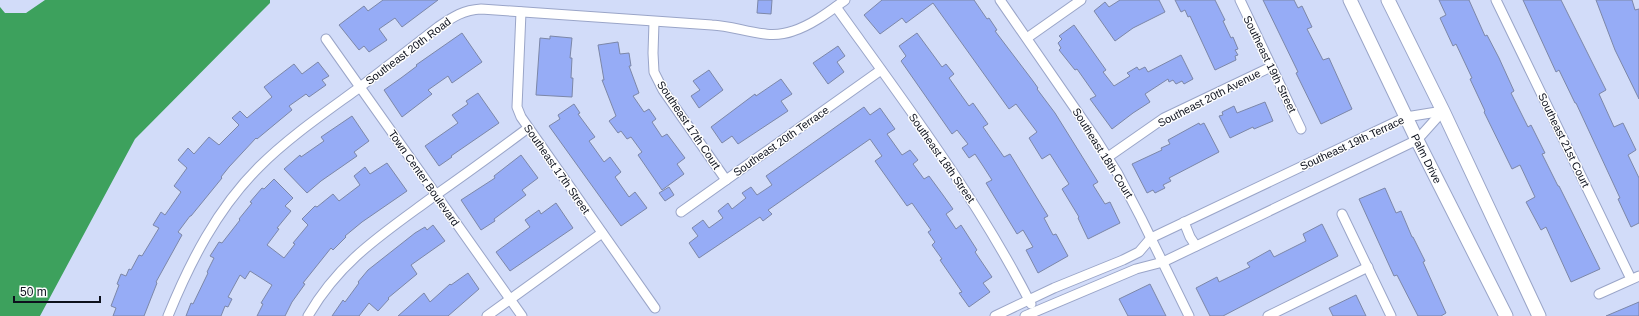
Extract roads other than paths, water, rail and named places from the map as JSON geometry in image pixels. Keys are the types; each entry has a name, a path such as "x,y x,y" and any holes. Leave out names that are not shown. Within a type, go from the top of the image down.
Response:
{"main road":[{"name":"Palm Drive","path":"1350,0 1417,140 1506,316"},
{"path":"1388,0 1443,112 1539,316"}],"street":[{"name":"Southeast 20th Road","path":"168,316 185,274 202,242 222,211 259,167 313,121 438,27 457,15 469,10 482,9 714,25 756,33 775,34 793,31 836,7 845,0"},
{"name":"Southeast 18th Court","path":"1000,0 1108,157 1151,238 1189,316"},
{"path":"1027,38 1081,0"},
{"name":"Southeast 19th Street","path":"1240,0 1301,129"},
{"name":"Southeast 21st Court","path":"1496,0 1635,278"},
{"name":"Southeast 18th Street","path":"836,7 961,183 1009,262 1036,314"},
{"name":"Southeast 17th Street","path":"521,12 517,107 521,117 654,308"},
{"name":"Southeast 17th Court","path":"654,22 654,72 663,90 726,180"},
{"name":"Town Center Boulevard","path":"326,39 522,316"},
{"name":"Southeast 20th Avenue","path":"1108,157 1164,118 1271,67"},
{"name":"Southeast 20th Terrace","path":"681,212 881,70"},
{"path":"1024,316 1036,314 1136,269 1163,262 1417,140 1443,112"},
{"name":"Southeast 19th Terrace","path":"995,316 1054,288 1123,260 1139,252 1151,238 1406,117 1443,112"},
{"path":"308,316 325,289 351,259 374,240 528,128"},
{"path":"1342,214 1391,316"},
{"path":"1184,222 1190,237 1196,246"},
{"path":"487,316 602,233"},
{"path":"1268,316 1368,267"},
{"path":"1599,294 1635,278"}]}
